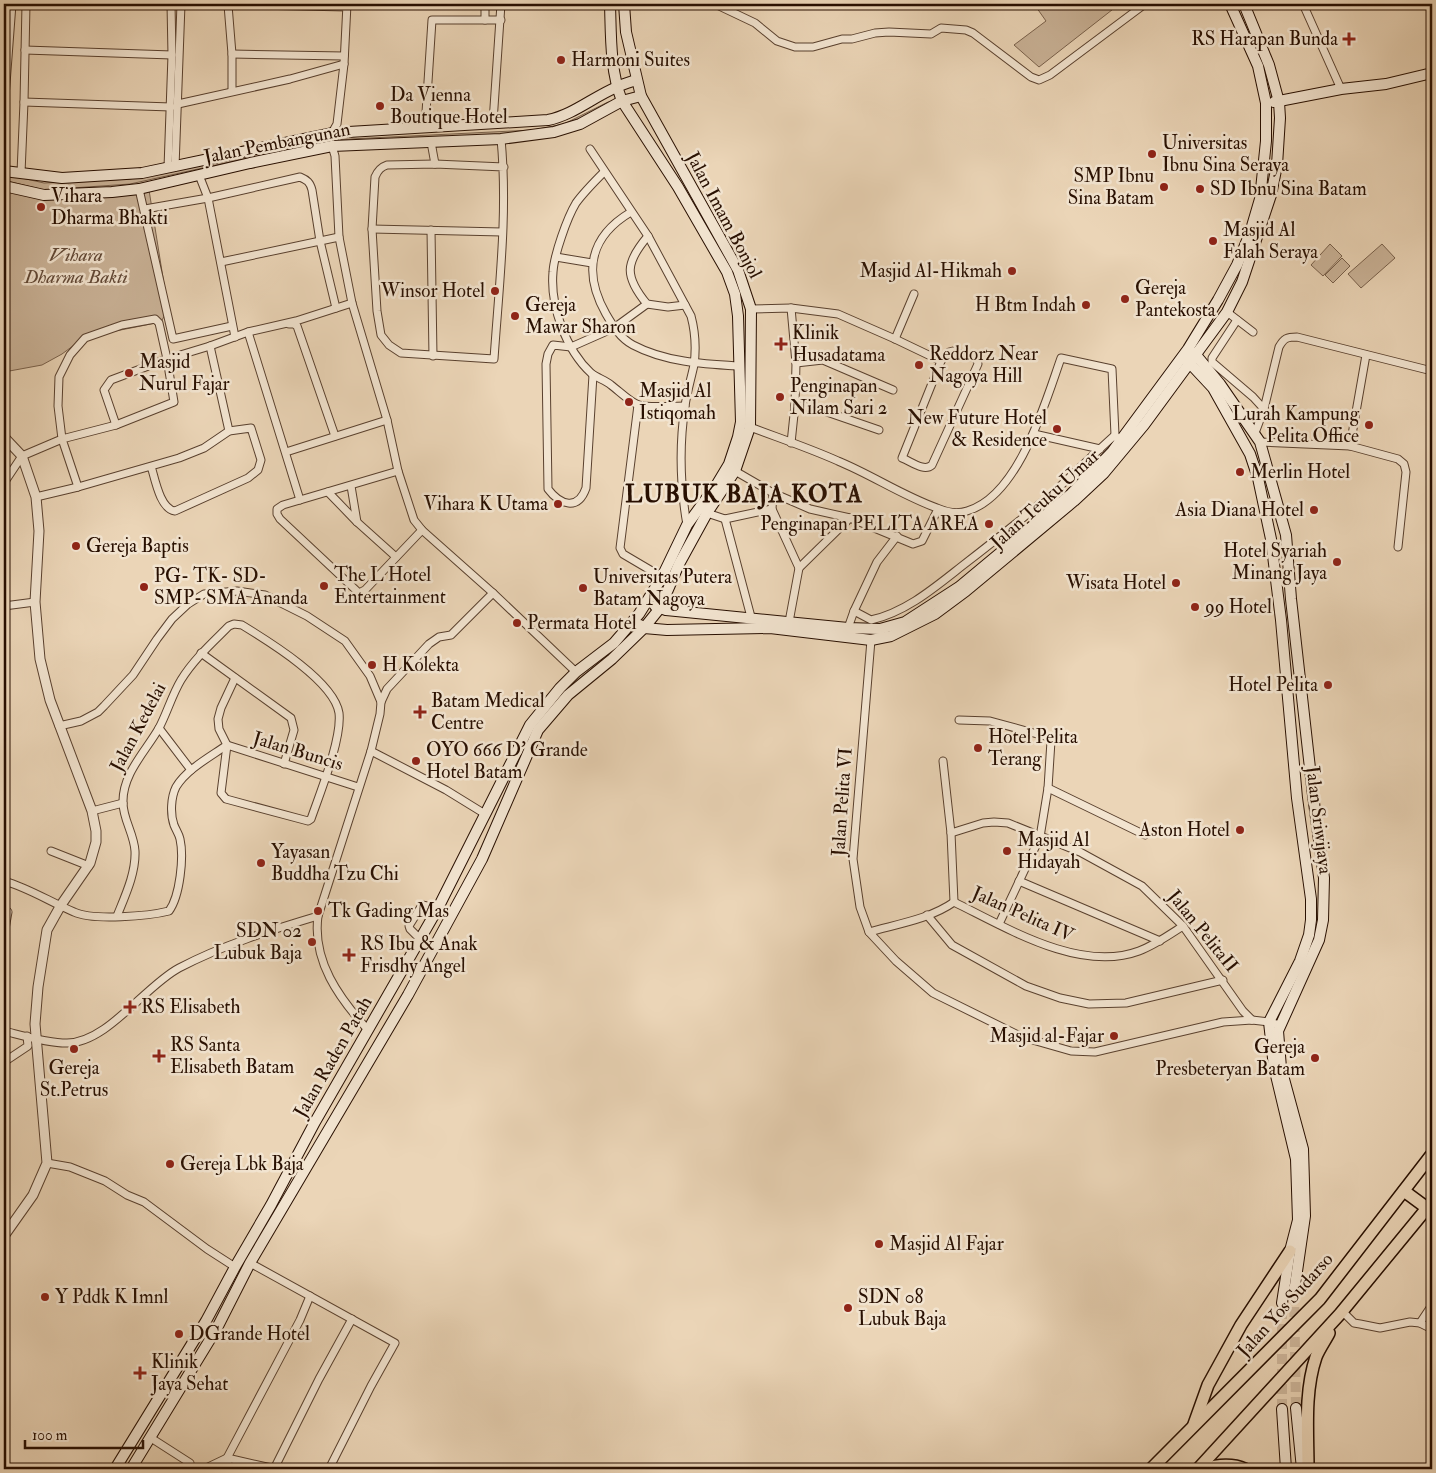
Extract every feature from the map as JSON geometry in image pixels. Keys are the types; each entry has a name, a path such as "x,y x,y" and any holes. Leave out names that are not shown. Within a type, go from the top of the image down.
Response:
{"main road":[{"name":"Jalan Imam Bonjol","path":"610,4 617,87 622,101 678,187 727,272 735,294 738,316 741,422 738,437 729,464 687,525 662,577 647,602"},
{"name":"Jalan Imam Bonjol","path":"624,4 626,32 641,96 738,270 751,309 750,427 735,471 707,513 679,564 660,608"},
{"name":"Jalan Teuku Umar","path":"644,628 666,630 770,628 871,640 890,636 934,614 966,591 1074,501 1104,473 1144,425 1189,355 1237,266 1250,233 1260,199 1266,141 1266,103 1258,66 1230,4"},
{"name":"Jalan Teuku Umar","path":"647,602 660,608 766,620 848,628 880,629 892,626 905,622 958,587 1071,494 1112,452 1117,438 1227,312 1242,282 1271,195 1277,165 1280,118 1279,102 1269,65 1244,4"},
{"path":"1266,103 1341,89 1386,84 1432,73"},
{"name":"Jalan Pembangunan","path":"4,170 62,178 142,173 332,133 493,122 533,122 556,118 617,87 636,80"},
{"name":"Jalan Pembangunan","path":"4,186 44,195 139,189 250,162 332,146 501,139 554,132 580,124 622,101 641,96"},
{"path":"246,151 250,162"},
{"name":"Jalan Sriwijaya","path":"1189,355 1220,384 1257,438 1286,535 1312,795 1324,878 1323,920 1319,940 1302,981 1274,1024"},
{"name":"Jalan Sriwijaya","path":"1189,355 1213,388 1250,454 1258,478 1271,540 1275,572 1297,798 1311,899 1311,920 1300,961 1274,1024 1278,1032 1281,1068 1303,1149 1305,1216 1294,1292"},
{"path":"1275,572 1289,570"},
{"name":"Jalan Raden Patah","path":"115,1469 206,1321 438,908 530,725 538,713 576,672 614,642 634,621 647,602"},
{"name":"Jalan Raden Patah","path":"131,1469 217,1328 250,1263 408,996 482,859 538,730 568,695 612,659 644,628 660,608"},
{"path":"634,621 644,628"},
{"path":"1293,749 1308,747"},
{"path":"393,987 408,996"},
{"path":"1274,1024 1274,1067 1296,1159 1298,1220 1290,1251 1282,1303"},
{"name":"Jalan Yos Sudarso","path":"1151,1469 1320,1299 1432,1154"},
{"path":"1198,1469 1341,1313 1430,1205 1404,1191"},
{"path":"1192,1428 1208,1384 1241,1325 1290,1251"},
{"path":"1308,1469 1309,1400 1314,1364 1317,1354 1341,1313"},
{"path":"206,1321 217,1328"},
{"path":"1296,1408 1302,1469"},
{"path":"1282,1409 1286,1469"},
{"path":"1206,1469 1214,1466 1229,1466 1245,1469"}],"street":[{"path":"4,97 12,4"},
{"path":"21,173 26,4"},
{"path":"171,4 174,105"},
{"path":"171,168 181,4"},
{"path":"211,4 347,5 344,60 336,124 332,133"},
{"path":"228,4 232,54 232,91"},
{"path":"485,4 485,20"},
{"path":"493,122 501,4"},
{"path":"714,4 755,23 777,41 795,46 814,47 842,39 852,39 875,33 932,34 941,28 966,30 973,33 1031,77 1039,80 1050,75 1145,4"},
{"path":"1303,4 1341,89"},
{"path":"425,128 432,20 501,20"},
{"path":"25,50 172,56"},
{"path":"232,54 344,60"},
{"path":"24,102 174,105 290,79 344,60"},
{"path":"501,139 504,167 502,232 494,359 401,353 381,335 377,311 372,229 375,177 378,171 387,165 435,164 504,167"},
{"path":"431,142 435,164"},
{"path":"332,146 335,156 339,237 352,302 387,420 398,471 414,520 422,530 493,593 576,672"},
{"path":"590,148 604,172 648,236 691,316 694,328 694,363 684,406 680,475 687,525"},
{"path":"604,172 576,204 562,237 552,270 555,303 571,347 593,375 638,405 684,406"},
{"path":"200,175 208,198 235,337"},
{"path":"145,209 208,198 300,177 310,183 320,241 336,308"},
{"path":"139,189 173,339 232,326"},
{"path":"631,212 612,225 599,243 592,264 599,302 614,328 624,339 655,354 694,363 738,366"},
{"path":"372,229 502,232"},
{"path":"431,230 433,356"},
{"path":"648,236 637,248 629,266 629,276 635,290 647,304 668,307 685,305"},
{"path":"221,262 339,237"},
{"path":"556,256 592,264"},
{"path":"895,339 914,294"},
{"path":"248,334 352,302"},
{"path":"593,375 586,488 578,501 571,504 561,502 548,489 546,364 548,354 553,345 571,347 614,328 647,304"},
{"path":"751,309 790,308 838,314 942,361"},
{"path":"790,308 796,363 796,405 791,443"},
{"path":"1227,312 1253,332"},
{"path":"4,483 22,456 62,438 116,425 174,402 159,323 155,319 122,325 85,338 70,355 59,377 58,406 62,438 78,487"},
{"path":"1237,320 1212,358 1212,362 1253,397 1264,410"},
{"path":"116,425 104,390 111,380 235,337 292,324 297,326 335,436"},
{"path":"248,334 300,500"},
{"path":"1398,547 1406,472 1404,464 1398,459 1350,446 1257,438 1279,347 1288,337 1297,337 1432,371"},
{"path":"210,346 229,431"},
{"path":"951,351 978,361 932,465 928,468 923,468 902,458 942,361 951,351"},
{"path":"1350,446 1366,355"},
{"path":"750,427 839,461 938,509 957,513 968,511 983,503 1002,486 1015,468 1034,434 1061,358 1112,369 1117,438 1100,449 1053,493 1000,537 905,607 886,616 871,620 854,611"},
{"path":"796,363 823,360 893,390"},
{"path":"638,405 620,548 623,554 662,577"},
{"path":"796,405 818,409 879,430"},
{"path":"286,452 387,420"},
{"path":"36,497 151,466 204,448 229,431 251,428 261,460 258,470 248,478 175,511 168,509 164,504 151,466"},
{"path":"1034,434 1100,449"},
{"path":"4,437 22,456 36,497 39,531 35,602 40,659 50,700 92,811 96,831 94,853 88,866 61,905 48,930 45,943 32,1037 46,1163 33,1195 4,1236"},
{"path":"398,471 282,505 277,509 277,514 280,519 359,593 365,590 422,530"},
{"path":"735,471 773,493 810,509 850,518 898,536 913,544 922,541 938,509"},
{"path":"351,486 357,522"},
{"path":"328,492 357,522 396,557"},
{"path":"773,493 772,510 799,568"},
{"path":"707,513 725,519 772,510"},
{"path":"789,622 799,568 850,518"},
{"path":"725,519 751,617"},
{"path":"848,628 877,562 898,536"},
{"path":"59,726 81,721 98,712 133,675 156,638 180,610 204,594 223,592 237,591 266,596 307,616 345,641 370,676 381,702"},
{"path":"368,1030 342,999 325,967 316,929 318,916 371,750 381,702 387,690 429,644 439,637 451,635 493,593"},
{"path":"4,606 35,602"},
{"name":"Jalan Kedelai","path":"117,916 133,870 135,851 123,803 128,778 159,728 181,681 201,652 229,626 234,624 242,625 263,638 300,664 331,694 338,711 339,731 325,777"},
{"name":"Jalan Pelita VI","path":"871,640 853,858 860,907 869,932 896,961 932,993 1022,1037 1071,1052 1095,1052 1223,1022 1252,1020 1274,1024"},
{"path":"201,652 290,718 294,730 284,764"},
{"path":"235,678 218,719 219,729 227,745 221,793 226,799 308,822 311,819 325,777"},
{"path":"959,720 990,721 1048,737 1051,744 1048,788 1040,837 999,924"},
{"path":"159,728 191,770"},
{"path":"4,881 61,905 75,913 86,916 117,916 169,911 173,906 180,870 181,852 180,839 173,823 172,799 177,785 191,770 227,745"},
{"name":"Jalan Buncis","path":"227,745 358,787"},
{"path":"371,750 446,790 486,814"},
{"name":"Jalan Pelita IV","path":"943,761 951,833 954,902 999,924 1056,948 1071,954 1088,957 1118,955 1138,951 1160,941 1183,926"},
{"path":"1048,788 1145,835"},
{"path":"92,811 123,803"},
{"name":"Jalan PelitaII","path":"951,833 983,823 1008,823 1080,852 1142,886 1183,926 1223,980 1243,1011 1252,1020"},
{"path":"51,851 88,866"},
{"path":"1019,881 1160,941"},
{"path":"869,932 927,915 954,902"},
{"path":"420,939 410,929 410,925 424,904 438,908"},
{"path":"4,936 8,912"},
{"path":"927,915 952,945 1026,986 1060,998 1090,1004 1126,1003 1223,980"},
{"path":"4,1031 66,1043 92,1037 178,969 273,929 318,916"},
{"path":"4,1062 28,1046 32,1037"},
{"path":"46,1163 70,1168 105,1181 144,1202 207,1249 235,1267"},
{"path":"250,1263 395,1343 329,1469"},
{"path":"204,1469 227,1458 310,1296"},
{"path":"1420,1323 1432,1306"},
{"path":"1341,1313 1354,1323 1380,1328 1410,1322 1420,1323 1432,1329"},
{"path":"227,1458 275,1469 318,1379 352,1319"},
{"path":"151,1438 190,1463"},
{"path":"227,1458 229,1469"}],"green space":[{"path":"1034,4 1115,4 1117,6 1039,67 1014,45 1046,21"},
{"path":"611,102 566,126 534,133 259,156 331,140 533,130 564,124"},
{"path":"248,156 248,158 130,184 43,190 4,180 4,174 44,183 130,179 199,164 213,164"},
{"name":"Vihara Dharma Bakti","path":"4,187 44,195 149,190 168,309 161,322 85,337 62,354 42,365 4,372"},
{"path":"1330,244 1342,256 1323,276 1311,265"},
{"path":"1382,244 1395,258 1361,288 1348,274"},
{"path":"1342,258 1350,266 1333,283 1325,275"}],"tunnel":[{"path":"1294,1292 1296,1408"},
{"path":"1282,1303 1282,1409"}],"place":[{"name":"RS Harapan Bunda","path":"1349,39"},
{"name":"Harmoni Suites","path":"561,60"},
{"name":"Da Vienna Boutique Hotel","path":"380,106"},
{"name":"Universitas Ibnu Sina Seraya","path":"1152,154"},
{"name":"SMP Ibnu Sina Batam","path":"1164,187"},
{"name":"SD Ibnu Sina Batam","path":"1200,189"},
{"name":"Vihara Dharma Bhakti","path":"41,207"},
{"name":"Masjid Al Falah Seraya","path":"1213,241"},
{"name":"Masjid Al-Hikmah","path":"1012,271"},
{"name":"Winsor Hotel","path":"495,291"},
{"name":"Gereja Pantekosta","path":"1125,299"},
{"name":"H Btm Indah","path":"1086,305"},
{"name":"Gereja Mawar Sharon","path":"515,316"},
{"name":"Klinik Husadatama","path":"781,344"},
{"name":"Reddorz Near Nagoya Hill","path":"919,365"},
{"name":"Masjid Nurul Fajar","path":"129,373"},
{"name":"Penginapan Nilam Sari 2","path":"780,397"},
{"name":"Masjid Al Istiqomah","path":"629,402"},
{"name":"Lurah Kampung Pelita Office","path":"1369,425"},
{"name":"New Future Hotel & Residence","path":"1057,429"},
{"name":"Merlin Hotel","path":"1240,472"},
{"name":"Vihara K Utama","path":"558,504"},
{"name":"Asia Diana Hotel","path":"1314,510"},
{"name":"Penginapan PELITA AREA","path":"989,524"},
{"name":"Gereja Baptis","path":"76,546"},
{"name":"Hotel Syariah Minang Jaya","path":"1337,562"},
{"name":"Wisata Hotel","path":"1176,583"},
{"name":"The L Hotel Entertainment","path":"324,586"},
{"name":"PG- TK- SD- SMP- SMA Ananda","path":"144,587"},
{"name":"Universitas Putera Batam Nagoya","path":"583,588"},
{"name":"99 Hotel","path":"1195,607"},
{"name":"Permata Hotel","path":"517,623"},
{"name":"H Kolekta","path":"372,665"},
{"name":"Hotel Pelita","path":"1328,685"},
{"name":"Batam Medical Centre","path":"420,712"},
{"name":"Hotel Pelita Terang","path":"978,748"},
{"name":"OYO 666 D' Grande Hotel Batam","path":"416,761"},
{"name":"Aston Hotel","path":"1240,830"},
{"name":"Masjid Al Hidayah","path":"1007,851"},
{"name":"Yayasan Buddha Tzu Chi","path":"261,863"},
{"name":"Tk Gading Mas","path":"318,911"},
{"name":"SDN 02 Lubuk Baja","path":"312,942"},
{"name":"RS Ibu & Anak Frisdhy Angel","path":"349,955"},
{"name":"RS Elisabeth","path":"130,1007"},
{"name":"Masjid al-Fajar","path":"1114,1036"},
{"name":"Gereja St.Petrus","path":"74,1049"},
{"name":"RS Santa Elisabeth Batam","path":"159,1056"},
{"name":"Gereja Presbeteryan Batam","path":"1315,1058"},
{"name":"Gereja Lbk Baja","path":"170,1164"},
{"name":"Masjid Al Fajar","path":"879,1244"},
{"name":"Y Pddk K Imnl","path":"45,1297"},
{"name":"SDN 08 Lubuk Baja","path":"848,1308"},
{"name":"DGrande Hotel","path":"179,1334"},
{"name":"Klinik Jaya Sehat","path":"140,1373"}],"district":[{"name":"LUBUK BAJA KOTA","path":"744,494"}]}
